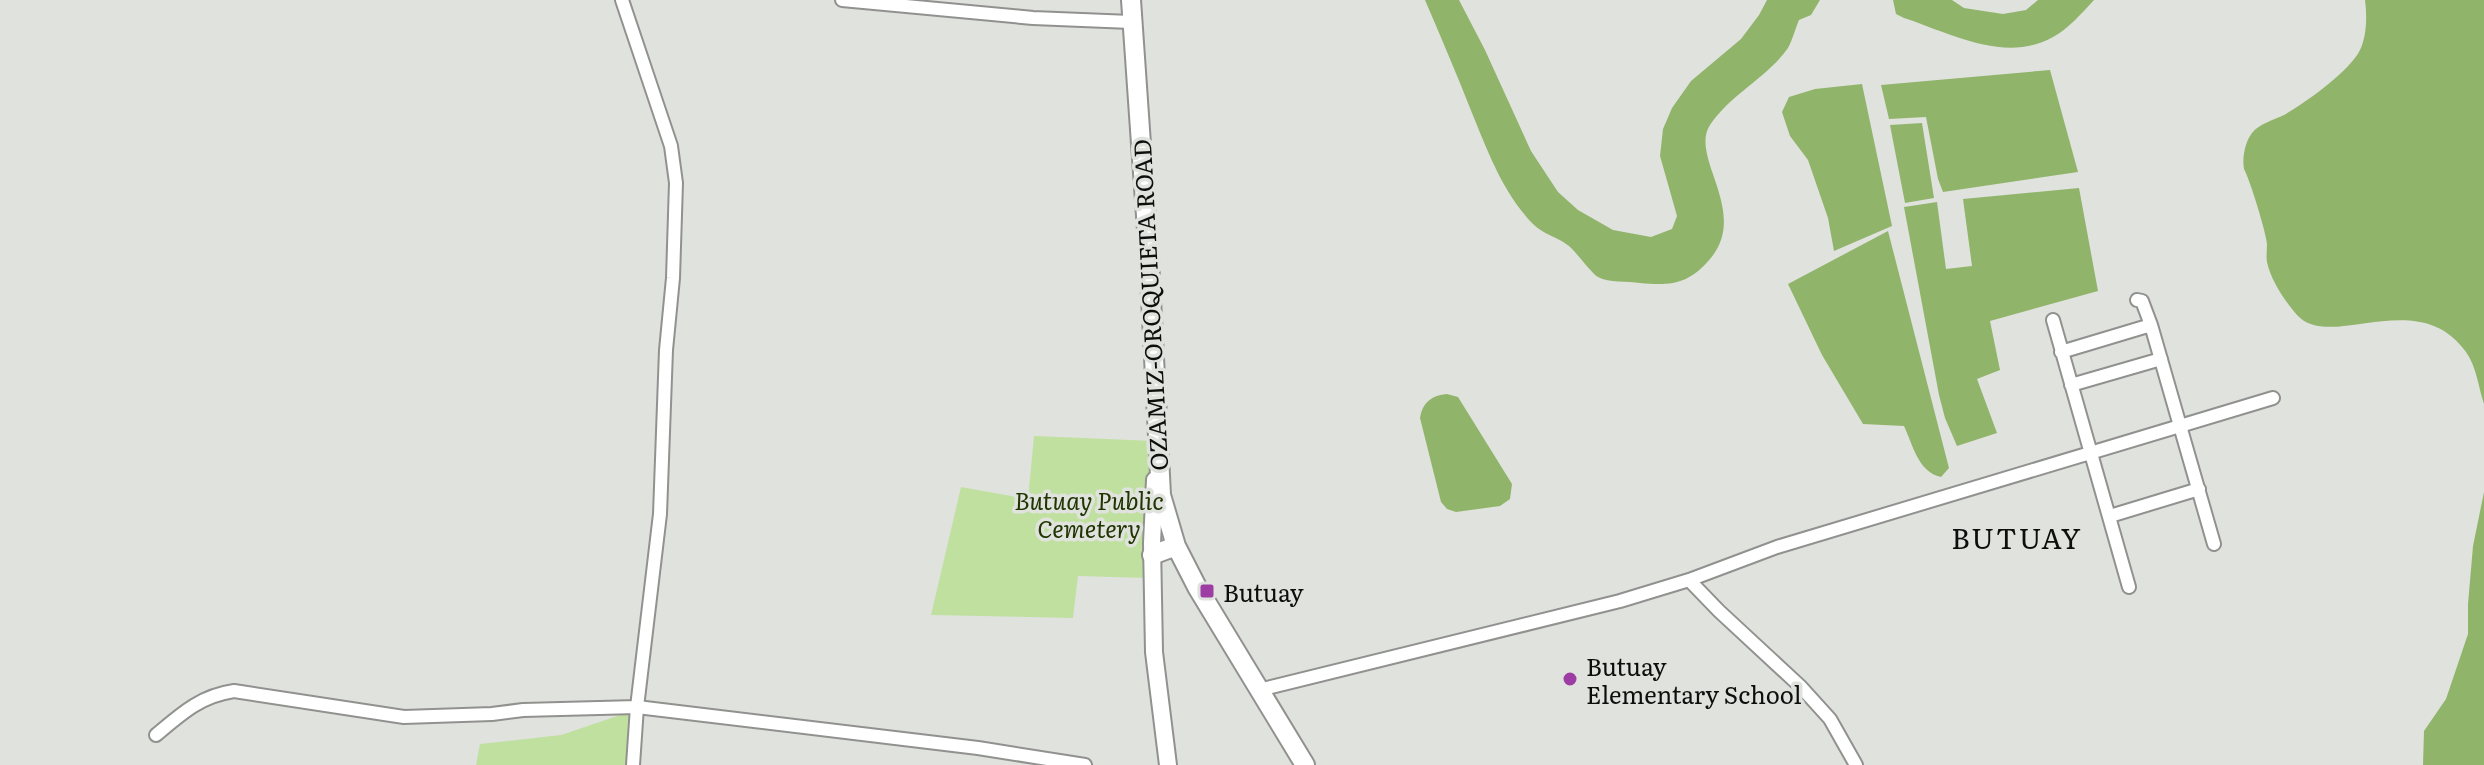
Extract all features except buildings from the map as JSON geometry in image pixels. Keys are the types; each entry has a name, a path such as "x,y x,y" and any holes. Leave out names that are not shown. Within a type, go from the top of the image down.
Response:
{"highway":[{"name":"OZAMIZ-OROQUIETA ROAD","path":"1131,0 1149,259 1163,551 1228,642 1305,765"}],"main road":[{"path":"1157,460 1163,551 1158,680 1168,765"}],"street":[{"path":"622,0 671,146 676,183 675,241 665,359 660,514 633,765"},
{"path":"842,0 1033,18 1131,22"},
{"path":"2137,300 2142,301 2151,325 2214,544"},
{"path":"2053,320 2129,587"},
{"path":"2061,352 2151,325"},
{"path":"2071,385 2161,359"},
{"path":"1259,690 1537,622 1689,580 1777,547 2273,398"},
{"path":"2110,516 2199,489"},
{"path":"1689,580 1801,687 1830,719 1856,765"},
{"path":"156,735 192,704 216,694 234,691 404,717 637,707 978,748 1085,765"}],"green space":[{"name":"Butuay Public Cemetery","path":"1034,436 1154,441 1147,578 1078,576 1073,618 931,615 961,487 1028,499"},
{"path":"632,711 626,765 476,765 480,744 561,735"}],"shaded area":[{"path":"1425,0 1459,0 1531,151 1558,192 1578,210 1613,230 1651,237 1672,229 1677,216 1660,156 1663,129 1672,108 1691,81 1741,39 1767,0 1820,0 1811,15 1799,20 1790,45 1779,59 1728,104 1710,125 1706,138 1707,153 1722,204 1724,223 1721,241 1710,259 1695,274 1679,282 1661,284 1598,277 1569,246 1537,228 1522,212 1490,157"},
{"path":"1893,0 1952,0 1964,8 2003,14 2026,10 2038,0 2094,0 2059,34 2035,45 2016,48 1959,38 1904,18 1896,14"},
{"path":"2365,0 2484,0 2484,404 2470,358 2446,332 2424,323 2400,320 2331,327 2312,324 2292,309 2269,269 2264,229 2244,169 2246,145 2255,130 2315,95 2355,58 2365,32"},
{"path":"2050,70 2078,172 1943,192 1926,117 1889,119 1881,85"},
{"path":"1862,84 1892,226 1834,251 1828,218 1808,160 1790,136 1782,112 1789,97 1815,89"},
{"path":"1922,123 1934,198 1905,203 1890,125"},
{"path":"2079,188 2098,291 1990,321 2000,370 1977,379 1997,433 1957,446 1939,395 1904,207 1937,202 1946,269 1972,266 1963,199"},
{"path":"1888,231 1949,468 1941,477 1922,464 1904,426 1863,424 1822,355 1788,284"},
{"path":"1447,394 1458,397 1512,484 1510,499 1500,506 1456,512 1447,509 1441,502 1420,418 1429,401"},
{"path":"2484,492 2484,765 2423,765 2424,731 2446,699 2468,634 2473,546"}],"place":[{"name":"Butuay","path":"1207,591"},
{"name":"Butuay Elementary School","path":"1570,679"}],"district":[{"name":"BUTUAY","path":"2017,537"}]}
